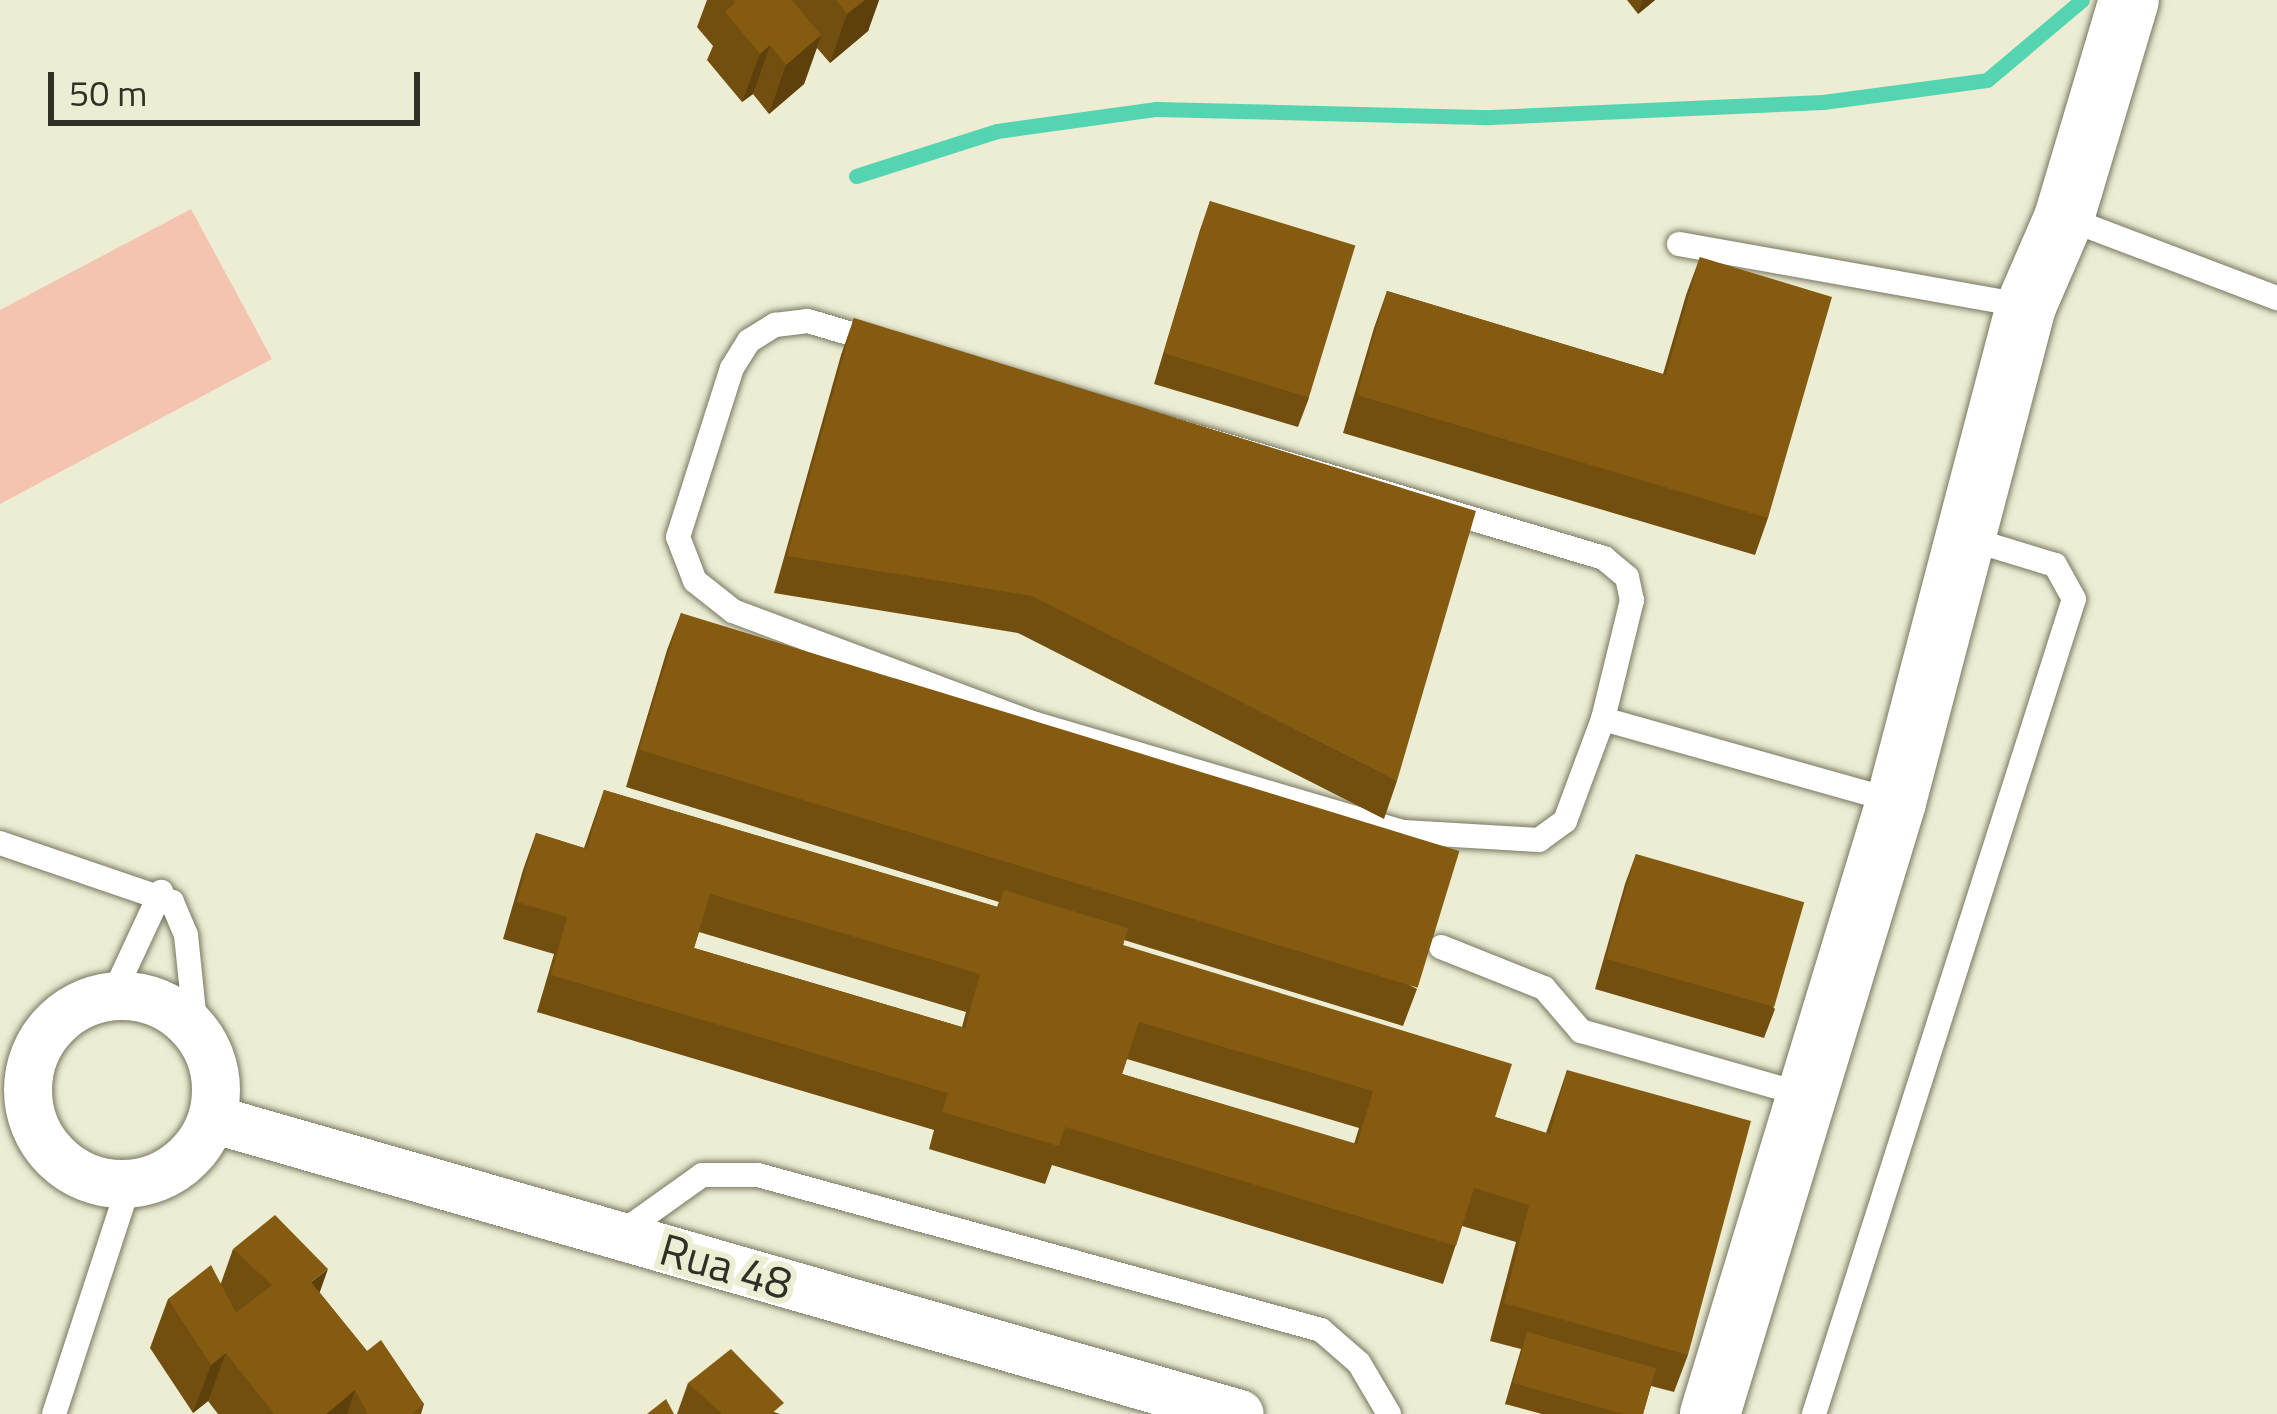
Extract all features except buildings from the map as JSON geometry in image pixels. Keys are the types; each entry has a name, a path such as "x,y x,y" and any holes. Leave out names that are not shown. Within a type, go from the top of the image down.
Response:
{"street":[{"path":"1710,1414 1897,802 1970,538 2026,306 2064,218 2129,0"},
{"path":"113,995 145,998 196,1031 217,1089 212,1119 183,1162 129,1184 81,1175 57,1159 30,1111 16,1058 57,1020 113,995"},
{"name":"Rua 48","path":"212,1119 1240,1414"}],"lane":[{"path":"2064,218 2277,298"},
{"path":"1679,244 2026,306"},
{"path":"808,321 1604,558 1627,577 1632,601 1603,719 1565,821 1539,840 1403,832 1035,724 734,611 695,581 677,536 732,368 749,341 775,325 808,321"},
{"path":"1814,1414 2074,598 2055,565 1970,538"},
{"path":"1603,719 1897,802"},
{"path":"0,843 161,892 186,935 196,1031"},
{"path":"113,995 161,892"},
{"path":"1441,947 1544,988 1581,1031 1807,1096"},
{"path":"619,1235 702,1175 758,1175 1322,1330 1359,1363 1389,1414"},
{"path":"53,1414 129,1184"}],"shaded area":[{"path":"191,209 272,359 0,504 0,310"}],"waterway":[{"path":"856,176 997,131 1156,109 1491,117 1823,102 1987,80 2082,0"}]}
